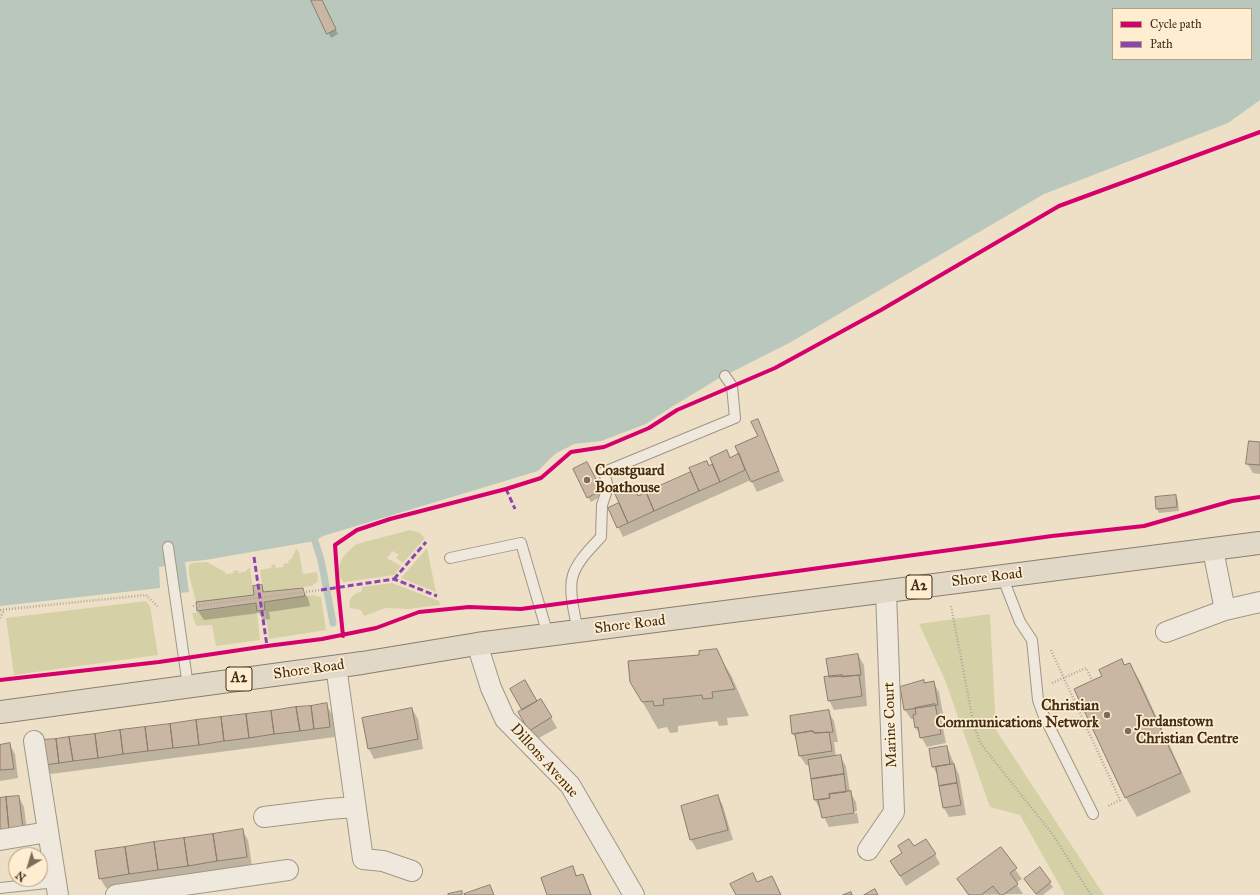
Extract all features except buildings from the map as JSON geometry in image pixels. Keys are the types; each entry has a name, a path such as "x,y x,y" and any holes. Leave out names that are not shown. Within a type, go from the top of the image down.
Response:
{"highway":[{"name":"Shore Road","path":"0,712 336,666 477,644 1213,550 1260,542"}],"street":[{"path":"1213,550 1225,610"},
{"name":"Marine Court","path":"868,850 894,812 886,592"},
{"path":"1166,632 1225,610 1260,602"},
{"name":"Dillons Avenue","path":"477,644 491,688 505,719 570,785 634,895"},
{"path":"336,666 363,859 383,862 412,871"},
{"path":"34,741 57,889"},
{"path":"264,817 329,808 355,807"},
{"path":"0,840 48,832"},
{"path":"116,895 288,870"}],"lane":[{"path":"578,631 573,601 573,576 586,552 601,536 602,505 608,487 604,472 735,418 732,386 724,376"},
{"path":"450,558 521,543 548,635"},
{"path":"168,547 188,686"},
{"path":"1002,576 1020,622 1032,640 1037,689 1042,714 1093,814"},
{"path":"0,888 57,889"}],"path":[{"path":"947,584 974,726 981,744 1053,835 1091,895"},
{"path":"0,610 146,595 160,609 321,590"},
{"path":"0,618 4,610"},
{"path":"1047,643 1120,800 1093,814"},
{"path":"1037,689 1086,668 1092,680"}],"shaded area":[{"path":"0,0 1260,0 1260,100 1228,123 1044,194 791,342 716,380 646,424 601,441 574,444 555,454 538,471 323,536 315,541 205,560 185,562 189,592 180,593 174,565 159,567 160,588 0,606"},
{"path":"410,530 420,533 425,538 403,563 396,558 399,555 393,551 387,558 401,566 394,575 344,582 341,579 339,569 342,559 349,550 357,544"},
{"path":"427,548 436,592 401,578"},
{"path":"296,549 299,552 303,574 317,572 318,581 312,586 263,592 260,570 271,568 272,565 275,564 276,568 284,567 283,564 289,563 288,561 292,558"},
{"path":"207,562 226,574 234,573 233,571 238,570 239,573 247,571 247,569 250,568 254,595 196,602 189,575 189,565 192,563"},
{"path":"392,583 439,601 440,605 408,609 386,608 364,616 361,610 350,608 350,599 362,591 362,587"},
{"path":"313,595 321,597 326,630 269,639 264,602"},
{"path":"146,601 150,606 158,655 14,675 6,618"},
{"path":"256,603 260,640 216,646 212,625 196,626 192,613"},
{"path":"990,614 996,730 1104,895 1065,895 1020,815 990,807 945,680 919,624"}],"waterway":[{"path":"315,541 321,560 333,623"}],"marked path":[{"path":"506,489 515,509"},
{"path":"394,579 426,542"},
{"path":"254,557 267,646"},
{"path":"321,590 394,579 437,596"}],"cycle path":[{"path":"343,636 335,545 357,530 390,519 506,489 541,478 571,452 604,447 649,428 677,410 775,368 881,310 1059,206 1260,132"},
{"path":"0,680 159,662 322,639 376,628 419,612 469,607 521,609 1052,536 1144,526 1232,501 1260,497"}],"place":[{"name":"Coastguard Boathouse","path":"587,480"},
{"name":"Christian Communications Network","path":"1107,715"},
{"name":"Jordanstown Christian Centre","path":"1128,731"}]}
